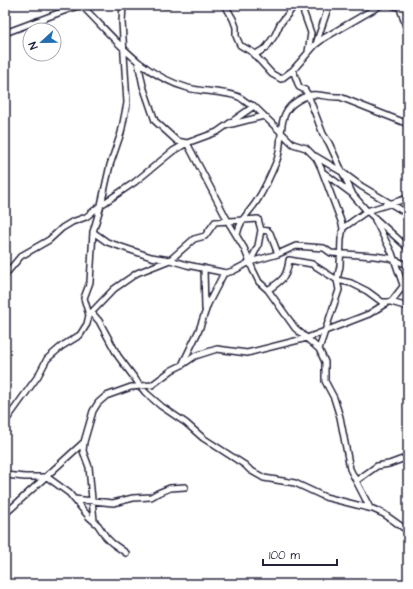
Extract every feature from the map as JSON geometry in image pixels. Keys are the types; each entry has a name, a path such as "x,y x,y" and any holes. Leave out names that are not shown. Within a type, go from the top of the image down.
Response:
{"street":[{"path":"5,33 80,5 124,50 138,62 162,78 188,88 239,97 247,104 254,106 293,144 306,148 314,156 408,214"},
{"path":"123,5 122,22 127,103 121,133 110,165 93,232 90,282 84,298 90,314 99,321 118,356 145,392 203,438 264,478 295,483 325,497 370,508 384,514 408,531"},
{"path":"225,5 233,19 236,27 236,36 240,44 254,55 272,74 281,80 293,70 315,45 324,38 381,5"},
{"path":"254,55 266,48 275,35 280,24 295,5"},
{"path":"301,5 311,33 308,53"},
{"path":"315,45 329,5"},
{"path":"392,5 408,9"},
{"path":"400,7 408,33"},
{"path":"138,62 143,86 155,121 177,141 187,143"},
{"path":"293,70 299,86 305,90 308,95 323,134 329,143 353,195"},
{"path":"237,235 242,220 258,199 277,160 285,113 293,104 308,95 318,94 330,98 340,97 408,124"},
{"path":"5,275 21,256 49,240 62,228 72,222 86,217 135,182 173,151 187,143 217,132 254,106"},
{"path":"224,126 264,116"},
{"path":"187,143 227,220 237,235 259,282 268,290 295,328 319,349 325,362 325,381 334,398 340,417 350,469 370,508"},
{"path":"314,156 323,172 342,221 343,228 340,239 341,253 337,280 339,290 319,349"},
{"path":"323,172 353,195 367,211 408,248"},
{"path":"343,228 367,211 408,198"},
{"path":"373,216 395,260 403,285"},
{"path":"5,422 38,376 47,359 62,346 84,331 90,314 114,288 137,273 170,260 194,240 205,236 215,222 258,219 261,230 258,246 250,262"},
{"path":"261,230 268,231 278,254"},
{"path":"93,232 107,242 151,257 224,273 233,271 250,262 278,254 296,246 324,248 331,253 374,256 395,260 408,265"},
{"path":"268,290 284,278 288,270 289,260 312,264 337,280 351,283 367,291 382,302 408,306"},
{"path":"204,268 204,314"},
{"path":"182,365 199,330 208,304 224,273"},
{"path":"94,521 89,466 83,451 84,442 93,411 98,403 106,396 131,387 152,385 172,370 195,356 216,350 247,353 306,338 325,331 369,314 389,302 408,280"},
{"path":"5,514 84,442"},
{"path":"356,481 377,466 389,464 408,457"},
{"path":"5,475 47,477 64,489 98,525 106,537 126,553"},
{"path":"74,499 113,503 133,498 151,497 170,488 186,487"}]}
